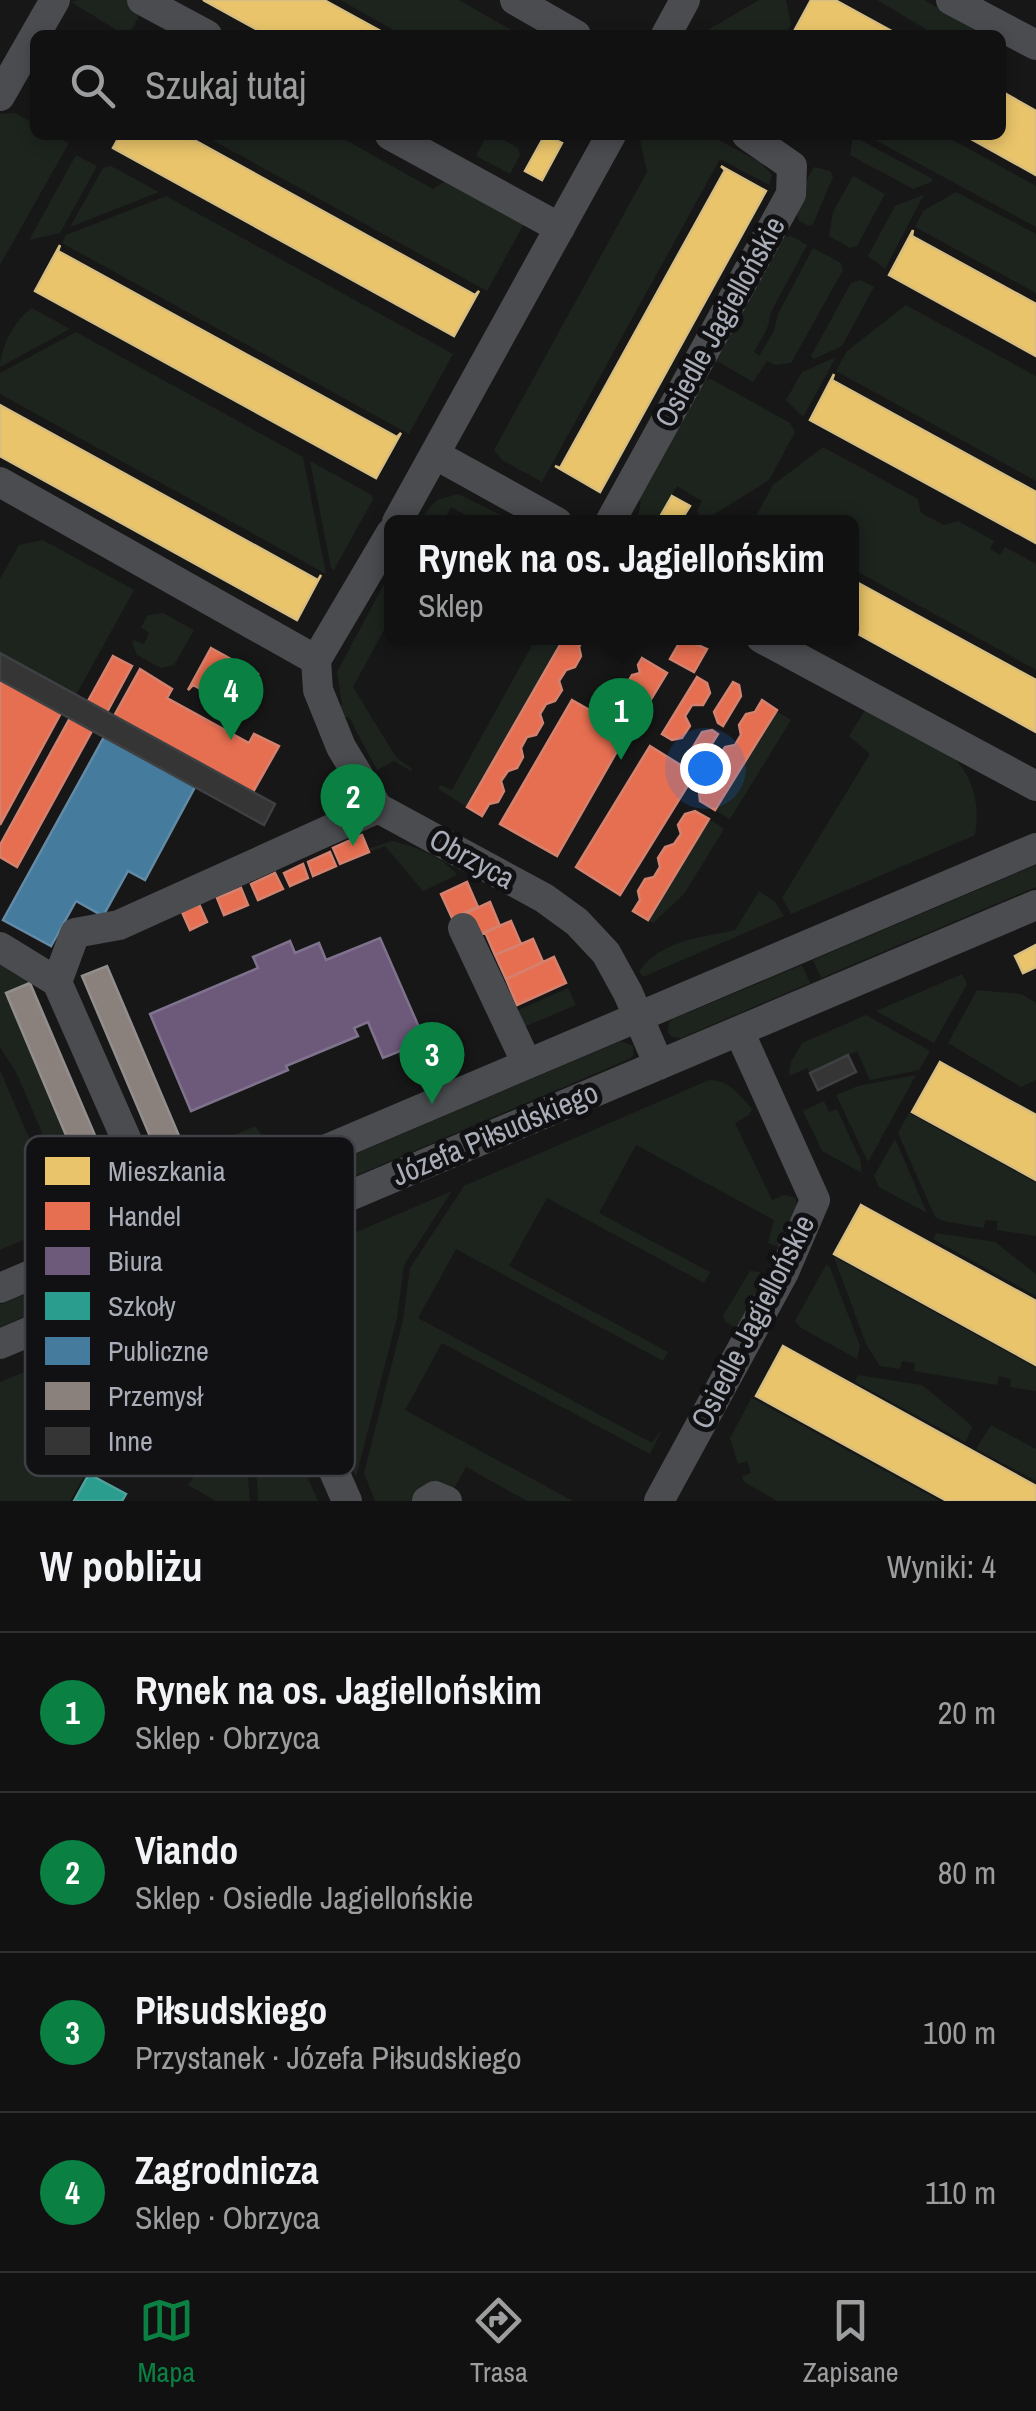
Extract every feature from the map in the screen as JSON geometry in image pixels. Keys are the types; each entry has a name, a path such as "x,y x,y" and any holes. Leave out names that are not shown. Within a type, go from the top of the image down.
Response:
{"street":[{"path":"38,30 55,0"},
{"path":"142,0 198,30"},
{"path":"515,0 567,30"},
{"path":"669,30 685,0"},
{"path":"952,0 1036,46"},
{"path":"0,96 30,44"},
{"path":"399,140 560,228"},
{"path":"401,515 608,140"},
{"name":"Osiedle Jagiellońskie","path":"614,515 790,194 792,166 755,140"},
{"path":"436,455 544,515"},
{"path":"0,482 316,660"},
{"path":"57,982 75,933 119,925 378,808 341,747 318,690 316,660 384,545"},
{"path":"774,645 1036,786"},
{"name":"Obrzyca","path":"378,808 544,898 576,922 606,953 638,1017"},
{"name":"Józefa Piłsudskiego","path":"355,1138 1036,848"},
{"name":"Józefa Piłsudskiego","path":"355,1193 1036,905"},
{"path":"463,928 527,1064"},
{"path":"0,947 57,982 125,1136"},
{"path":"638,1017 659,1065"},
{"name":"Osiedle Jagiellońskie","path":"659,1501 784,1272 815,1200 738,1031"},
{"name":"Józefa Piłsudskiego","path":"0,1288 25,1278"},
{"name":"Józefa Piłsudskiego","path":"0,1344 25,1333"},
{"path":"335,1476 346,1501"},
{"path":"427,1501 434,1496 447,1501"}],"shaded area":[{"path":"130,0 136,4 138,18 132,30 117,30 71,2"},
{"path":"340,0 459,0 511,30 394,30"},
{"path":"759,0 786,0 791,24 788,30 708,30"},
{"path":"877,0 924,0 978,30 928,30"},
{"path":"15,113 30,121 30,140 69,143 0,265 0,114"},
{"path":"212,140 346,140 433,189 451,177 525,222 487,291"},
{"path":"484,140 504,140 518,148 520,155 510,174 476,156"},
{"path":"640,140 719,140 761,163 772,175 769,185 720,159 542,482 502,460 494,450 647,172"},
{"path":"852,140 860,140 933,179 913,189 850,155"},
{"path":"875,140 953,140 1036,186 1036,227"},
{"path":"76,155 97,166 60,233 29,240"},
{"path":"111,166 159,192 70,227 103,168"},
{"path":"814,167 830,171 833,177 809,226 799,221 793,205"},
{"path":"853,176 885,194 857,246 850,248 829,236 833,212"},
{"path":"956,192 1036,234 1036,293 915,227 923,211"},
{"path":"923,195 885,269 868,256 895,206"},
{"path":"166,196 453,354 409,434 62,243 66,235"},
{"path":"791,236 807,245 771,312 754,352 759,356 813,248 841,263 843,270 791,363 775,365 767,361 753,382 710,357 774,240"},
{"path":"861,280 874,287 842,346 814,359 811,356 851,283"},
{"path":"906,305 1036,376 1036,481 836,371 847,351"},
{"path":"32,308 70,329 0,367 10,334"},
{"path":"76,332 303,457 326,574 0,394 0,373"},
{"path":"836,357 803,417 786,400 802,372"},
{"path":"711,379 790,423 795,432 769,480 713,515 699,515 702,501 677,486 661,515 638,515 641,502 633,497 696,382"},
{"path":"823,447 918,499 921,513 944,525 958,521 994,541 990,549 1000,555 1005,547 1036,564 1036,670 859,572 859,515 757,515 773,485"},
{"path":"310,461 373,499 334,570 331,568"},
{"path":"458,494 501,515 466,515 451,507 447,515 423,515 437,500"},
{"path":"43,540 134,590 76,695 0,653 0,579 19,545"},
{"path":"384,584 384,630 353,687 396,757 411,771 394,761 377,770 349,717 338,717 336,713 342,704 337,672"},
{"path":"163,613 194,630 174,665 161,668 137,655 132,643 134,640 144,644 149,633 141,627 148,615"},
{"path":"532,645 560,645 467,807 438,789 441,785 452,790"},
{"path":"865,710 951,755 959,764 974,792 975,835 791,914 782,898 870,754 849,736"},
{"path":"776,711 791,720 730,819 715,810"},
{"path":"709,819 724,829 684,894 653,923 648,920"},
{"path":"392,841 428,853 457,875 423,891 385,846 369,852 368,849"},
{"path":"1036,865 1036,887 821,978 813,960"},
{"path":"759,891 775,902 784,916 643,977 639,972 670,947 735,930"},
{"path":"0,959 30,983 6,994 66,1136 43,1136 17,1074 0,1047"},
{"path":"802,965 810,983 681,1038 668,1032 673,1019"},
{"path":"962,974 967,984 934,1043 876,1011"},
{"path":"568,988 576,1005 517,1030 514,1012"},
{"path":"977,990 1021,994 1036,1003 1036,1080 1021,1087 948,1043"},
{"path":"866,1015 930,1051 919,1070 870,1080 857,1051 810,1073 807,1068 789,1076 791,1062 802,1043"},
{"path":"621,1041 633,1046 629,1059 355,1176 355,1154"},
{"path":"0,1070 28,1136 25,1136 25,1239 0,1250"},
{"path":"916,1075 868,1162 836,1095 858,1086"},
{"path":"709,1080 728,1085 752,1109 735,1123 772,1200 784,1195 796,1198 796,1211 781,1248 768,1243 774,1220 636,1145 599,1213 710,1272 704,1283 547,1198 509,1266 668,1352 663,1361 456,1249 418,1318 652,1443 663,1428 650,1454 442,1343 405,1410 573,1501 527,1501 466,1467 454,1488 440,1487 411,1501 375,1501 364,1473 403,1320 410,1268 464,1186"},
{"path":"824,1101 829,1112 837,1109 860,1159 862,1173 822,1151 803,1111"},
{"path":"909,1113 1036,1183 1036,1236 997,1230 997,1221 985,1220 984,1228 935,1217 898,1133"},
{"path":"255,1126 262,1136 233,1136"},
{"path":"895,1139 927,1213 879,1187 874,1176"},
{"path":"452,1191 404,1265 397,1318 356,1477 355,1475 355,1233"},
{"path":"936,1233 995,1242 1036,1274 1036,1296 933,1239"},
{"path":"834,1257 1036,1368 1036,1391 1010,1387 1011,1379 999,1376 997,1385 914,1371 915,1363 902,1361 900,1369 880,1366 866,1344"},
{"path":"826,1265 860,1346 857,1359 795,1321"},
{"path":"750,1271 760,1272 767,1281 742,1327 736,1328 723,1316"},
{"path":"25,1294 25,1316 0,1327 0,1305"},
{"path":"25,1372 25,1476 84,1476 70,1501 0,1501 0,1382"},
{"path":"858,1375 922,1385 970,1424 965,1442 855,1382"},
{"path":"752,1397 940,1501 777,1501 744,1482 742,1476 751,1473 747,1461 738,1464 730,1438"},
{"path":"991,1425 1036,1449 1036,1481 976,1449"},
{"path":"194,1476 248,1476 250,1501 216,1501 188,1485"},
{"path":"256,1476 307,1476 318,1501 258,1501"}],"building: Mieszkania":[{"path":"203,0 324,0 379,30 258,30"},
{"path":"811,0 835,0 890,30 795,30"},
{"path":"1006,94 1036,111 1036,175 973,140 1006,140"},
{"path":"117,140 194,140 475,295 479,291 454,336 113,148"},
{"path":"542,140 562,143 542,180 525,171"},
{"path":"721,166 766,191 600,492 555,466 560,468 725,170"},
{"path":"913,230 912,236 1036,304 1036,356 889,275"},
{"path":"60,245 58,251 397,437 401,433 376,478 35,291"},
{"path":"834,374 832,380 1036,492 1036,543 810,420"},
{"path":"0,405 318,580 321,575 297,620 0,456"},
{"path":"672,496 690,506 684,515 661,515"},
{"path":"859,583 1036,680 1036,732 859,634"},
{"path":"1036,945 1036,967 1023,973 1015,956"},
{"path":"940,1062 1036,1115 1036,1180 912,1112"},
{"path":"861,1205 1036,1301 1036,1365 834,1254"},
{"path":"783,1346 1036,1486 1036,1501 947,1501 756,1396"}],"building: Handel":[{"path":"560,645 580,645 581,656 559,681 562,690 555,701 546,704 540,714 543,723 536,735 527,737 517,768 508,771 501,781 504,791 498,802 489,804 482,816 467,807"},
{"path":"678,645 707,649 694,672 670,659"},
{"path":"211,648 258,674 235,717 237,709 193,685 188,690"},
{"path":"113,656 132,666 107,712 88,701"},
{"path":"642,658 667,673 639,719 624,710 621,694 632,675 640,673 638,665"},
{"path":"140,669 172,689 167,698 249,743 254,734 279,746 253,792 114,716"},
{"path":"697,677 707,683 710,693 703,705 692,705 685,716 690,726 682,738 672,740 662,734"},
{"path":"0,680 61,713 0,825"},
{"path":"733,682 739,685 741,696 723,726 714,712"},
{"path":"572,700 628,732 557,856 500,824"},
{"path":"762,700 777,710 715,810 700,801 699,791 706,780 715,778 721,768 718,758 725,747 735,745 741,735 739,725"},
{"path":"70,718 92,731 17,867 0,857 0,845"},
{"path":"712,730 718,734 706,753 690,752 702,732"},
{"path":"650,746 695,774 620,895 576,867"},
{"path":"695,811 709,819 648,920 633,911 640,900 638,891 645,879 654,877 665,847 674,844 681,834 678,825 685,814"},
{"path":"362,835 369,852 340,864 333,848"},
{"path":"330,852 336,866 313,876 308,862"},
{"path":"303,864 308,878 290,886 284,873"},
{"path":"275,873 283,889 258,900 251,884"},
{"path":"467,882 478,907 452,918 441,894"},
{"path":"241,888 248,905 224,915 217,898"},
{"path":"490,902 500,926 474,937 464,914"},
{"path":"199,904 207,922 190,930 182,912"},
{"path":"511,921 521,944 495,955 485,932"},
{"path":"533,939 543,962 506,979 495,955"},
{"path":"554,957 566,983 517,1005 506,979"}],"building: Biura":[{"path":"380,938 425,1041 383,1058 368,1022 354,1028 358,1036 191,1111 150,1014 258,968 253,957 290,941 295,953 319,943 326,960"}],"building: Szkoły":[{"path":"88,1476 126,1494 122,1501 74,1501"}],"building: Publiczne":[{"path":"104,737 195,787 145,880 128,871 103,916 76,901 51,946 3,920"}],"building: Przemysł":[{"path":"107,966 179,1136 150,1136 82,976"},
{"path":"30,983 95,1136 66,1136 6,993"}],"building: Inne":[{"path":"0,653 275,804 264,825 0,680"},
{"path":"848,1055 856,1072 818,1090 810,1073"}],"place":[{"name":"Zagrodnicza","path":"231,740"},
{"name":"Rynek na os. Jagiellońskim","path":"621,760"},
{"name":"Viando","path":"353,846"},
{"name":"Piłsudskiego","path":"432,1104"}]}
